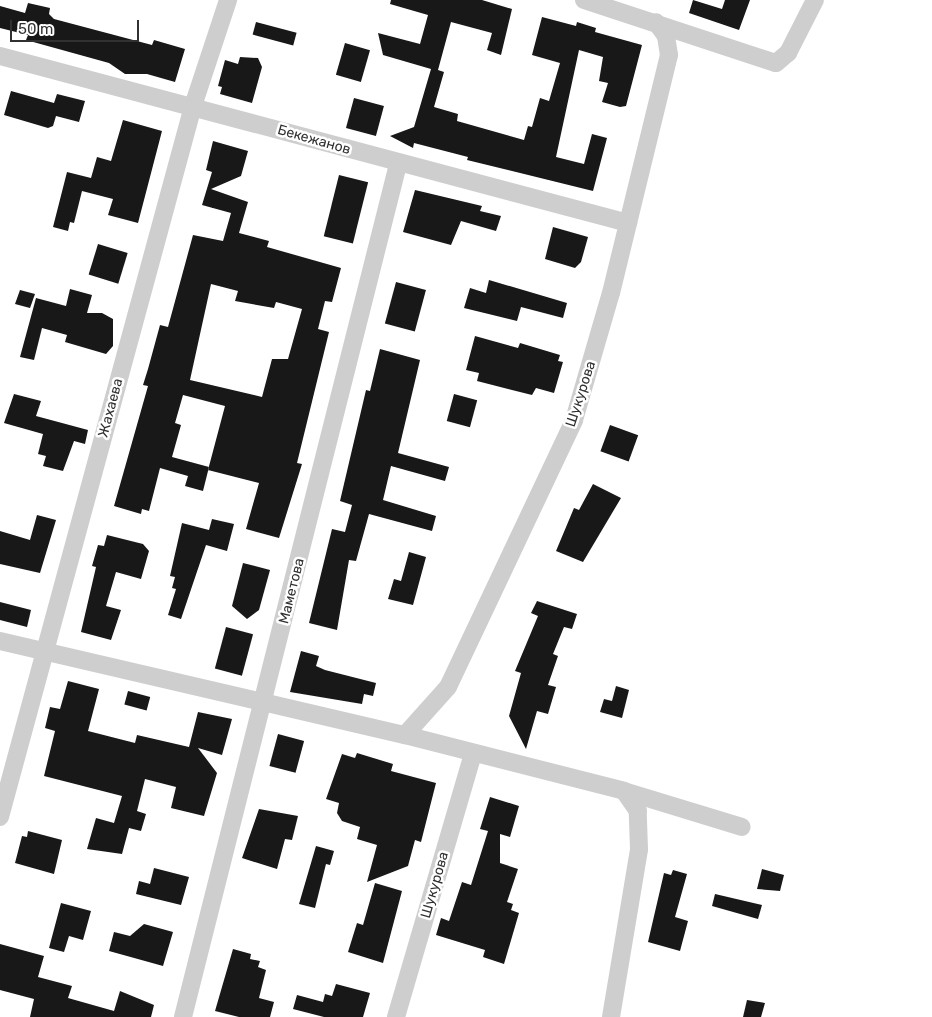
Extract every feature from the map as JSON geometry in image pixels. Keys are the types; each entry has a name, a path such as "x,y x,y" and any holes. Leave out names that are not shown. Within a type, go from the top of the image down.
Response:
{"street":[{"name":"Жахаева","path":"0,817 193,106 228,0"},
{"path":"584,0 656,22 745,54 776,63 788,53 815,0"},
{"name":"Шукурова","path":"405,735 448,687 544,489 589,372 669,55 666,36 656,22"},
{"name":"Бекежанов","path":"0,56 193,106 398,164 628,223"},
{"name":"Маметова","path":"184,1017 398,164"},
{"path":"0,641 405,735 624,791 742,828"},
{"name":"Шукурова","path":"396,1017 473,753"},
{"path":"611,1017 639,849 638,811 624,791"}],"building":[{"path":"391,0 482,0 512,9 501,55 487,50 492,33 451,22 438,70 444,72 434,107 458,114 457,121 524,140 528,126 532,127 540,98 549,101 560,63 532,55 542,17 576,26 577,22 596,28 595,32 642,45 626,106 620,107 602,102 608,83 599,81 603,57 579,50 556,157 584,164 592,134 607,138 593,191 467,160 468,157 414,143 413,148 390,136 414,127 431,69 383,55 378,33 420,44 428,15 390,4"},
{"path":"693,0 722,9 725,0 750,0 739,30 689,13"},
{"path":"28,3 50,8 49,14 54,19 152,45 154,40 185,49 175,82 147,74 125,74 109,63 26,40 28,35 0,28 0,6 25,13"},
{"path":"256,22 297,33 293,45 253,35"},
{"path":"345,43 370,50 361,82 336,75"},
{"path":"240,57 258,58 262,67 252,103 220,94 222,87 218,86 225,60 238,64"},
{"path":"11,91 54,103 57,94 85,101 79,122 56,116 53,126 48,128 4,115"},
{"path":"354,98 384,106 376,136 346,128"},
{"path":"123,120 162,131 138,223 108,215 113,199 82,191 74,223 70,222 68,231 53,227 67,172 91,178 97,157 111,161"},
{"path":"213,141 248,151 241,176 211,189 248,202 239,233 269,241 267,247 341,268 332,302 325,301 318,329 329,332 297,463 302,464 279,538 246,529 259,483 208,470 203,491 185,486 188,476 160,468 149,511 142,509 141,514 114,506 148,386 143,385 160,325 168,327 193,235 223,241 231,213 202,205 212,172 206,170","holes":["211,284 238,291 235,301 274,308 276,302 302,309 288,359 272,359 262,397 190,380","183,395 225,406 209,467 172,457 181,425 175,423"]},
{"path":"339,175 368,182 353,243 324,236"},
{"path":"415,190 482,206 480,211 501,216 496,231 461,221 451,245 403,232"},
{"path":"553,227 588,237 581,262 575,268 545,259"},
{"path":"98,244 128,253 118,284 89,275"},
{"path":"489,280 567,303 563,318 521,307 517,321 464,308 470,288 486,293"},
{"path":"396,282 426,290 415,332 385,324"},
{"path":"70,289 92,295 87,313 102,313 113,319 113,346 106,354 65,342 67,335 42,328 34,360 20,357 36,298 66,306"},
{"path":"20,290 35,294 30,308 15,304"},
{"path":"475,336 518,348 520,343 560,355 558,361 563,362 554,393 536,388 532,395 477,381 479,373 466,370"},
{"path":"380,349 420,360 398,453 449,467 445,481 391,466 383,500 436,516 432,531 369,514 356,561 349,560 337,630 309,623 332,529 345,532 352,505 340,501 366,390 370,391"},
{"path":"14,394 41,401 36,416 88,430 85,444 74,441 63,471 43,466 46,456 38,454 43,434 4,423"},
{"path":"454,394 477,400 470,427 447,421"},
{"path":"610,425 638,435 629,462 600,451"},
{"path":"593,484 621,498 583,562 556,551 574,508 579,510"},
{"path":"37,515 56,520 40,573 0,564 0,531 30,540"},
{"path":"212,519 234,524 227,551 206,545 181,619 168,615 176,589 172,588 175,577 170,576 182,523 209,530"},
{"path":"107,535 143,544 149,551 141,579 116,572 106,606 121,610 111,640 81,632 96,567 92,566 98,545 104,546"},
{"path":"409,552 426,557 413,605 388,599 394,579 401,581"},
{"path":"243,563 270,570 259,610 247,619 232,606"},
{"path":"537,601 577,614 572,629 564,627 553,654 558,656 548,685 556,687 548,714 537,711 526,749 509,716 521,673 515,671 538,616 531,613"},
{"path":"0,602 31,610 27,627 0,620"},
{"path":"226,627 253,634 242,676 215,669"},
{"path":"301,651 319,656 316,666 325,670 376,683 373,696 364,694 362,704 290,692"},
{"path":"68,681 99,689 88,731 135,743 137,735 189,747 198,712 232,719 222,755 198,748 217,773 204,816 171,808 176,787 145,779 137,811 146,814 141,831 129,828 122,854 87,849 96,818 114,823 122,796 44,776 55,731 45,728 50,707 60,709"},
{"path":"616,686 629,690 622,718 600,712 604,699 612,701"},
{"path":"128,691 150,697 147,710 124,705"},
{"path":"278,734 304,741 296,773 269,766"},
{"path":"357,753 393,764 391,771 436,783 421,842 415,840 408,866 367,882 377,845 357,839 360,827 342,821 337,813 339,803 326,799 342,754 355,758"},
{"path":"490,797 519,806 510,837 500,834 500,863 518,869 507,902 513,904 511,910 519,913 504,964 483,957 485,950 436,935 441,918 449,921 462,882 471,885 488,831 480,829"},
{"path":"259,809 298,816 292,840 285,839 277,869 242,858"},
{"path":"28,831 62,840 54,874 15,863 22,836 27,837"},
{"path":"316,846 334,851 330,865 326,864 315,908 299,904"},
{"path":"154,868 189,877 181,905 136,894 139,881 150,884"},
{"path":"762,869 784,875 780,891 757,889"},
{"path":"673,870 687,874 675,917 688,921 680,951 648,942 664,873 671,875"},
{"path":"375,883 402,891 383,963 348,952 357,923 363,925"},
{"path":"715,894 762,905 758,919 712,906"},
{"path":"61,903 91,911 83,940 69,936 64,952 49,948"},
{"path":"144,924 173,932 163,966 109,951 114,932 130,936"},
{"path":"0,944 44,956 38,977 72,986 68,998 114,1011 120,991 154,1005 151,1017 30,1017 34,999 0,990"},
{"path":"233,949 251,954 250,959 260,961 258,967 266,970 259,998 274,1002 270,1017 239,1017 215,1011"},
{"path":"336,984 370,993 363,1017 324,1017 293,1009 297,995 323,1002 325,994 332,996"},
{"path":"747,1000 765,1003 761,1017 743,1017"}]}
